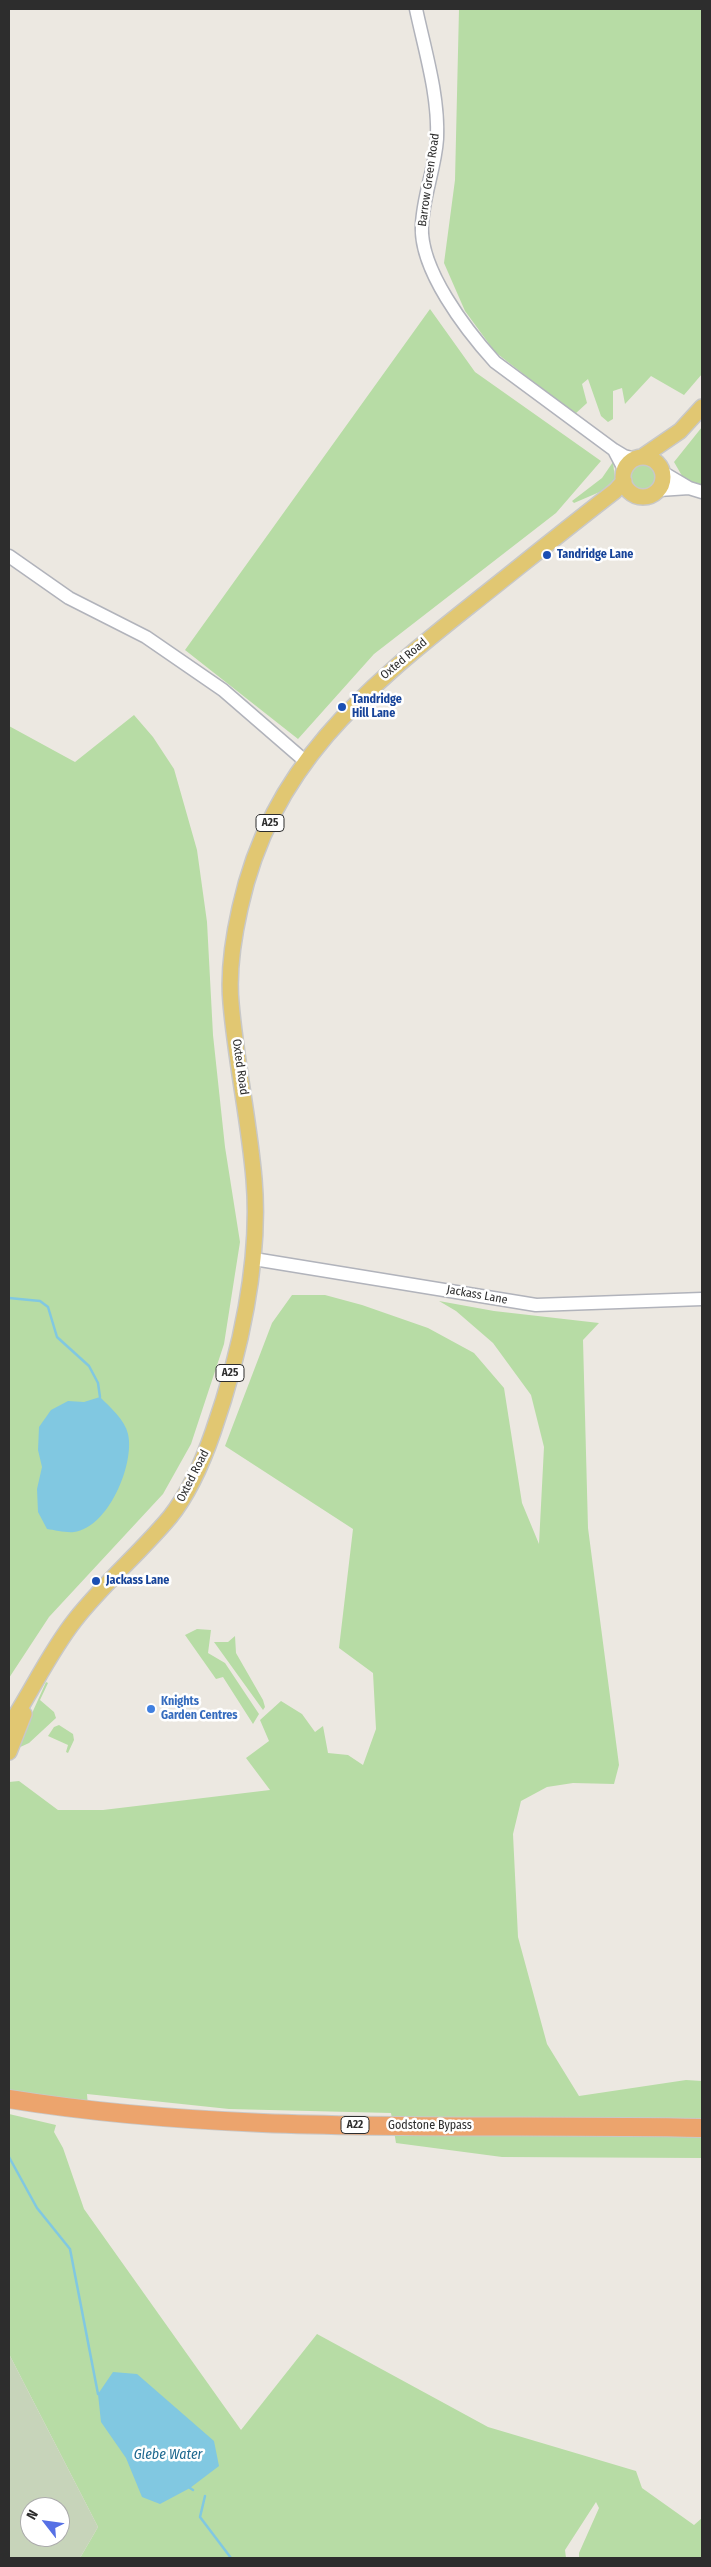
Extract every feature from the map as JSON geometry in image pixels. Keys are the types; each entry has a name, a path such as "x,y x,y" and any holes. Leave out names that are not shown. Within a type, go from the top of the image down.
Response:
{"highway":[{"name":"Godstone Bypass","path":"9,2099 87,2112 251,2123 702,2128"}],"main road":[{"path":"680,431 662,470 662,484 659,490 650,496 637,496 631,493 624,476 639,458 680,431 702,407"},
{"path":"639,458 657,463 662,470"},
{"name":"Oxted Road","path":"9,1726 61,1638 101,1590 169,1518 202,1463 224,1396 244,1317 254,1259 256,1223 255,1181 230,1001 231,960 246,882 259,844 280,800 305,760 333,726 371,688 413,651 616,490 624,476"},
{"name":"Oxted Road","path":"584,515 637,496"},
{"name":"Oxted Road","path":"9,1752 24,1716 29,1695"}],"street":[{"name":"Barrow Green Road","path":"416,9 436,104 437,139 422,225 422,246 427,263 438,284 478,344 495,362 614,450 624,456 639,458"},
{"name":"Barrow Green Road","path":"614,450 624,476"},
{"path":"662,470 689,488 702,492"},
{"path":"659,490 689,488"},
{"path":"9,556 69,598 146,637 223,690 305,760"},
{"name":"Jackass Lane","path":"254,1259 536,1305 702,1300"}],"green space":[{"path":"459,9 702,9 702,374 684,395 651,376 625,404 622,388 613,391 613,419 608,422 601,416 588,379 582,384 587,403 575,414 495,352 465,311 444,263 455,180"},
{"path":"430,309 475,372 601,461 556,513 374,654 298,739 185,650"},
{"path":"702,427 702,488 685,481 674,462"},
{"path":"613,462 615,479 602,491 574,503 572,501 602,478"},
{"path":"643,465 652,468 655,477 652,486 643,489 634,486 631,477 634,468"},
{"path":"134,715 153,737 174,769 197,850 207,922 213,1035 225,1147 240,1242 224,1344 191,1444 163,1494 49,1617 9,1678 9,726 75,762"},
{"path":"292,1295 325,1295 362,1305 428,1328 474,1353 504,1388 522,1503 539,1544 544,1447 531,1395 493,1343 456,1311 439,1301 494,1311 599,1323 583,1340 588,1528 619,1765 614,1784 573,1783 547,1787 521,1801 513,1834 518,1937 547,2044 579,2096 686,2080 702,2081 702,2158 502,2157 396,2143 391,2113 229,2109 87,2094 88,2107 9,2092 9,1782 19,1781 58,1810 103,1810 270,1790 246,1758 269,1741 260,1720 281,1701 302,1714 315,1732 323,1726 328,1753 348,1755 363,1765 376,1729 373,1673 339,1648 353,1529 225,1446 272,1323"},
{"path":"197,1629 211,1630 208,1653 225,1663 259,1714 253,1724 223,1677 216,1679 185,1635"},
{"path":"235,1636 236,1653 263,1700 265,1707 263,1710 214,1642 228,1642"},
{"path":"46,1682 48,1683 40,1700 54,1712 56,1718 29,1743 16,1749"},
{"path":"59,1725 73,1734 74,1740 68,1753 66,1752 68,1745 48,1736 54,1727"},
{"path":"9,2114 56,2125 54,2132 63,2148 84,2209 241,2430 317,2334 488,2427 636,2471 642,2488 694,2525 702,2518 702,2558 579,2558 579,2553 599,2508 596,2502 565,2550 566,2558 80,2558 98,2527 9,2354"},
{"path":"9,2354 98,2527 80,2558 9,2558"}],"water":[{"path":"100,1397 120,1419 128,1434 129,1447 123,1477 108,1507 98,1519 86,1528 74,1532 47,1529 38,1512 37,1489 42,1467 38,1450 39,1427 51,1410 68,1401 84,1402"},
{"name":"Glebe Water","path":"113,2372 137,2374 214,2441 219,2466 190,2488 160,2504 142,2497 126,2458 101,2422 98,2394"}],"waterway":[{"path":"9,1298 40,1301 48,1307 57,1337 89,1366 98,1383 100,1397"},
{"path":"9,2157 37,2208 70,2249 98,2394"},
{"path":"205,2496 200,2517 231,2558"}],"place":[{"name":"Tandridge Lane","path":"547,555"},
{"name":"Tandridge Hill Lane","path":"342,707"},
{"name":"Jackass Lane","path":"96,1581"},
{"name":"Knights Garden Centres","path":"151,1709"}]}
